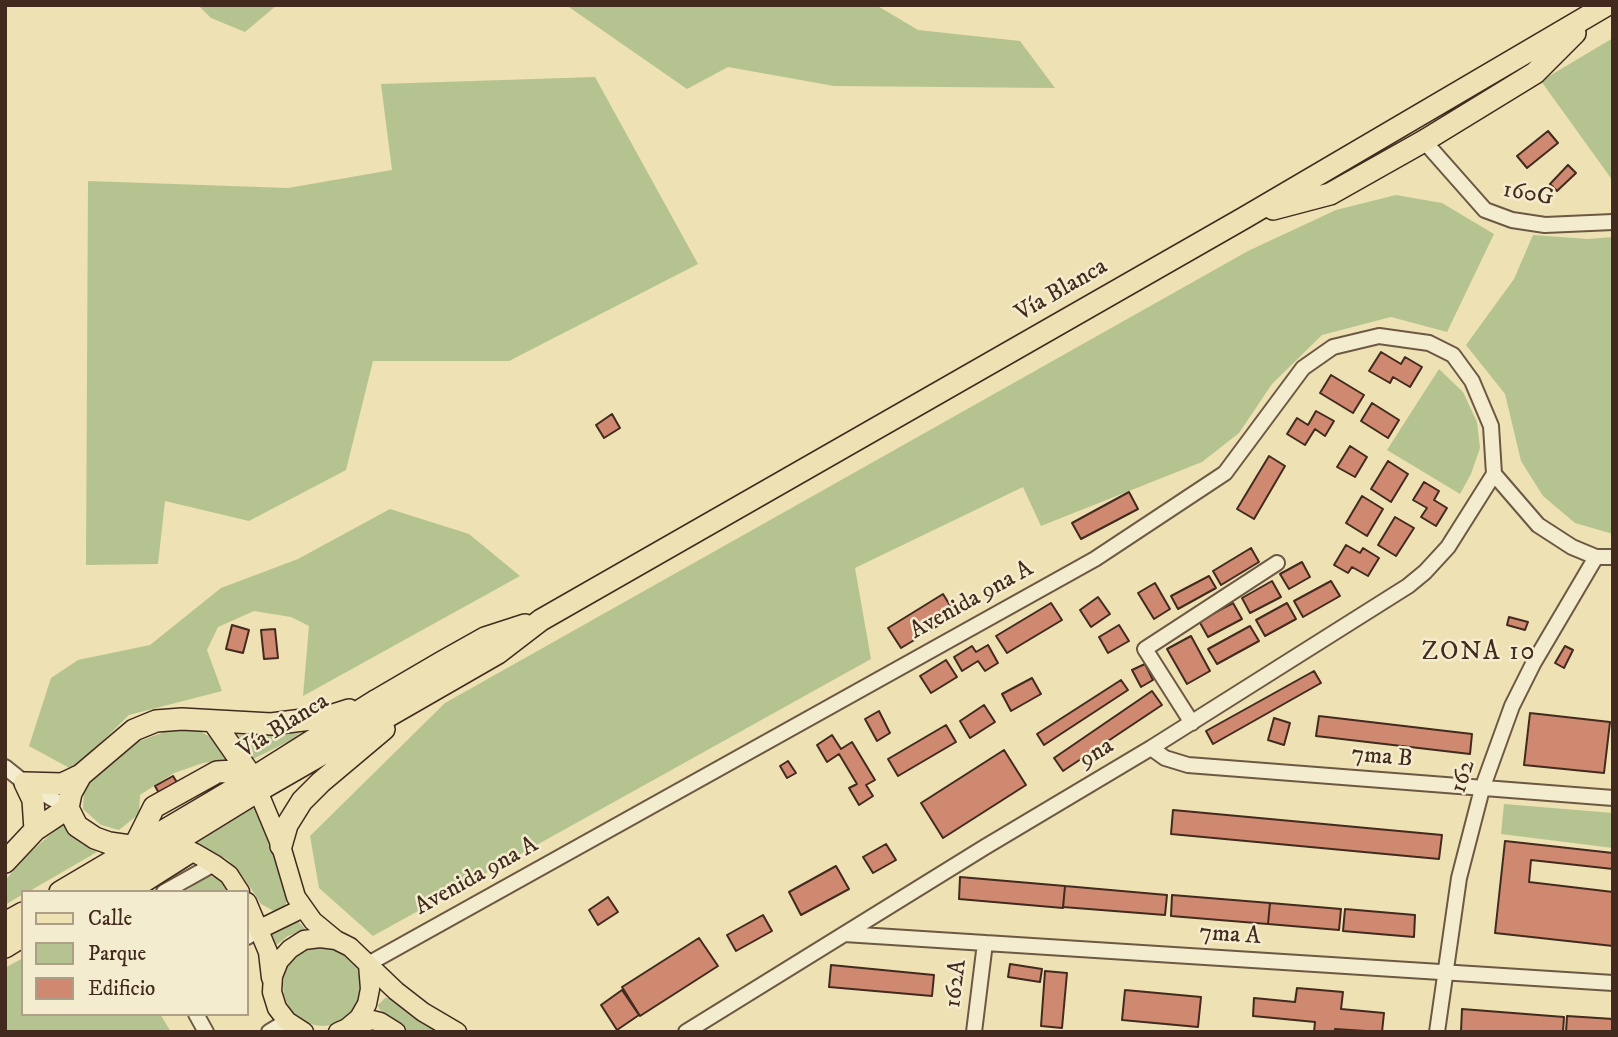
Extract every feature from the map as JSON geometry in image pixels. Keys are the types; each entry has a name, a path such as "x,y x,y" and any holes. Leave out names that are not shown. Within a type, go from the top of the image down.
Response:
{"highway":[{"path":"1244,218 1330,194 1424,141 1535,73 1602,9"},
{"name":"Vía Blanca","path":"256,785 498,653 541,620 1244,218 1602,9"},
{"name":"Vía Blanca","path":"97,890 256,785 377,700 485,638 541,620"},
{"path":"281,846 287,825 302,801 425,694"},
{"path":"35,830 33,800 25,783 62,784 81,775 134,730 156,721 182,719 271,724 327,717 377,700"},
{"path":"213,721 256,785"},
{"path":"63,890 134,847 154,807 217,772 233,771 256,785"},
{"path":"81,775 71,793 68,808 78,826 95,838 109,843 163,848"},
{"path":"5,862 35,830 68,808"},
{"path":"130,890 190,852"},
{"path":"15,936 21,919"}],"main road":[{"path":"256,785 281,846 291,884 313,921 336,940 350,947 396,991 423,1012 457,1032"},
{"path":"163,848 190,852 214,864 229,875 239,890"},
{"path":"248,907 253,933 268,952 272,992 277,1008 289,1026 304,1032"},
{"path":"253,933 303,908"},
{"path":"272,992 273,976 279,961 290,948 304,940 336,940"},
{"path":"342,1031 359,1018 367,1004 370,989 368,964"},
{"path":"342,1031 372,1020 396,1032"}],"street":[{"name":"160G","path":"1424,141 1485,210 1512,220 1545,225 1613,222"},
{"name":"Avenida 9na A","path":"368,964 1095,559 1225,473 1303,368 1333,347 1379,336 1429,343 1453,355 1472,382 1491,426 1494,474"},
{"path":"1494,474 1538,525 1572,547 1596,556 1613,557"},
{"name":"9na","path":"686,1032 1152,748 1416,579 1448,547 1494,474"},
{"name":"162","path":"1437,1032 1459,878 1482,789 1512,706 1533,664 1596,556"},
{"path":"1192,723 1145,649 1277,564"},
{"name":"7ma B","path":"1152,748 1165,758 1188,765 1613,798"},
{"path":"5,767 25,783 68,808"},
{"path":"168,890 214,864"},
{"name":"7ma A","path":"844,934 1613,983"},
{"name":"162A","path":"974,1032 985,943"},
{"path":"197,1016 206,1032"},
{"path":"269,1032 289,1026"}],"green space":[{"path":"198,5 277,5 245,32 211,18"},
{"path":"566,5 876,5 918,30 1020,41 1055,88 834,86 728,67 687,89"},
{"path":"1613,38 1613,181 1541,81"},
{"path":"595,77 698,264 509,361 373,361 346,470 249,521 165,501 158,564 86,565 88,181 288,188 392,170 381,84"},
{"path":"1396,195 1442,203 1494,234 1447,332 1391,317 1322,335 1272,384 1239,433 1202,462 1041,526 1023,487 855,568 871,659 373,936 319,888 310,836 445,703 1248,251 1336,210"},
{"path":"1533,235 1588,239 1613,237 1613,534 1575,523 1543,496 1521,461 1505,394 1466,345 1514,279"},
{"path":"1439,369 1463,392 1477,422 1480,448 1471,474 1460,494 1387,450"},
{"path":"390,509 469,534 520,576 303,696 309,626 291,617 254,611 218,627 207,650 222,691 129,715 73,770 29,746 51,678 78,660 150,645 221,588 298,559"},
{"path":"196,729 212,738 228,760 203,763 174,773 140,795 139,814 119,830 101,825 83,809 84,788 129,745 167,731"},
{"path":"306,733 253,759 238,735"},
{"path":"1504,804 1613,813 1613,848 1501,834"},
{"path":"253,806 257,808 288,892 286,904 280,910 274,911 261,904 242,875 228,860 204,847 187,842"},
{"path":"64,823 82,844 97,852 31,890 21,890 21,895 5,905 5,881 23,858"},
{"path":"208,876 219,877 229,890 187,890"},
{"path":"298,921 306,930 288,936 275,946 270,931"},
{"path":"323,946 338,949 351,958 360,971 363,986 360,1001 351,1014 338,1023 323,1026 308,1023 295,1014 286,1001 283,986 286,971 295,958 308,949"},
{"path":"21,959 21,1016 161,1016 171,1032 5,1032 5,968"},
{"path":"385,998 390,998 416,1019 438,1032 409,1032 379,1009 378,1005"}],"building":[{"path":"1548,131 1558,143 1527,168 1517,156"},
{"path":"1568,165 1576,173 1557,191 1550,184"},
{"path":"1381,352 1401,364 1405,357 1422,367 1410,387 1393,377 1390,383 1369,371"},
{"path":"1331,375 1364,395 1353,413 1320,393"},
{"path":"1372,403 1399,420 1388,438 1361,421"},
{"path":"1316,411 1334,421 1325,436 1315,429 1305,445 1287,434 1297,418 1308,425"},
{"path":"612,414 620,428 604,438 596,425"},
{"path":"1350,446 1367,457 1355,477 1337,467"},
{"path":"1269,456 1285,466 1254,519 1237,509"},
{"path":"1388,461 1408,474 1391,502 1371,489"},
{"path":"1424,482 1439,491 1434,500 1447,508 1436,526 1421,517 1427,508 1413,500"},
{"path":"1129,492 1138,509 1081,539 1072,523"},
{"path":"1362,496 1383,509 1367,536 1346,523"},
{"path":"1395,517 1414,528 1396,556 1378,545"},
{"path":"1346,545 1360,553 1363,548 1379,558 1368,576 1352,567 1348,573 1334,565"},
{"path":"1251,548 1259,562 1221,585 1213,571"},
{"path":"1302,562 1310,577 1289,589 1280,574"},
{"path":"1209,576 1216,588 1178,609 1171,596"},
{"path":"1272,581 1281,597 1250,613 1242,598"},
{"path":"1331,581 1340,596 1303,617 1294,601"},
{"path":"1155,583 1170,609 1154,619 1138,593"},
{"path":"943,594 956,615 901,648 888,628"},
{"path":"1098,597 1110,614 1091,627 1080,610"},
{"path":"1051,603 1062,620 1007,653 996,636"},
{"path":"1233,603 1242,619 1208,637 1199,621"},
{"path":"1287,603 1296,619 1265,636 1256,620"},
{"path":"1509,617 1528,622 1525,630 1507,625"},
{"path":"232,625 249,630 243,653 226,649"},
{"path":"1119,625 1129,641 1108,653 1099,637"},
{"path":"1250,626 1259,641 1217,664 1208,649"},
{"path":"275,629 278,658 264,659 261,630"},
{"path":"1191,636 1210,671 1187,684 1167,649"},
{"path":"988,645 998,663 985,671 978,661 962,671 954,657 972,646 976,652"},
{"path":"1565,646 1573,650 1564,668 1555,663"},
{"path":"946,660 957,677 931,693 920,676"},
{"path":"1145,664 1153,680 1141,687 1132,670"},
{"path":"1314,671 1321,683 1213,744 1206,731"},
{"path":"1032,678 1041,694 1011,711 1002,694"},
{"path":"1121,680 1128,690 1044,745 1037,734"},
{"path":"1152,691 1162,705 1063,771 1054,758"},
{"path":"984,705 995,722 970,738 960,721"},
{"path":"879,711 890,733 877,741 865,719"},
{"path":"1530,713 1610,722 1604,773 1524,765"},
{"path":"1319,716 1472,734 1470,754 1316,736"},
{"path":"1274,718 1290,723 1284,745 1268,740"},
{"path":"946,725 956,742 898,776 888,759"},
{"path":"832,735 841,749 852,742 875,780 866,785 873,796 859,805 849,788 857,784 839,754 827,762 817,745"},
{"path":"1004,750 1026,785 943,838 921,803"},
{"path":"788,761 796,773 787,778 780,766"},
{"path":"173,776 178,784 160,795 155,786"},
{"path":"1173,810 1442,835 1439,859 1171,834"},
{"path":"1505,841 1613,853 1613,869 1531,860 1529,882 1613,892 1613,946 1495,933"},
{"path":"886,844 896,860 873,873 863,857"},
{"path":"836,866 849,889 801,915 789,892"},
{"path":"960,877 1065,886 1063,908 959,899"},
{"path":"1065,886 1167,895 1165,915 1063,907"},
{"path":"1172,895 1270,903 1268,924 1171,916"},
{"path":"608,897 618,912 598,925 589,910"},
{"path":"1270,903 1341,909 1339,930 1268,924"},
{"path":"1345,909 1415,915 1414,937 1343,931"},
{"path":"763,915 772,931 736,951 727,935"},
{"path":"699,938 718,966 640,1016 622,987"},
{"path":"1010,964 1042,969 1040,982 1008,977"},
{"path":"831,965 934,975 932,996 829,987"},
{"path":"1045,971 1067,973 1062,1028 1041,1026"},
{"path":"1297,988 1343,992 1341,1009 1384,1013 1382,1032 1335,1029 1335,1032 1314,1032 1315,1022 1253,1016 1254,998 1295,1002"},
{"path":"622,990 639,1015 617,1030 601,1005"},
{"path":"1125,990 1201,997 1198,1027 1122,1020"},
{"path":"1462,1009 1564,1017 1563,1032 1461,1031"},
{"path":"1567,1016 1613,1019 1613,1032 1566,1032"}],"district":[{"name":"ZONA 10","path":"1479,654"}]}
